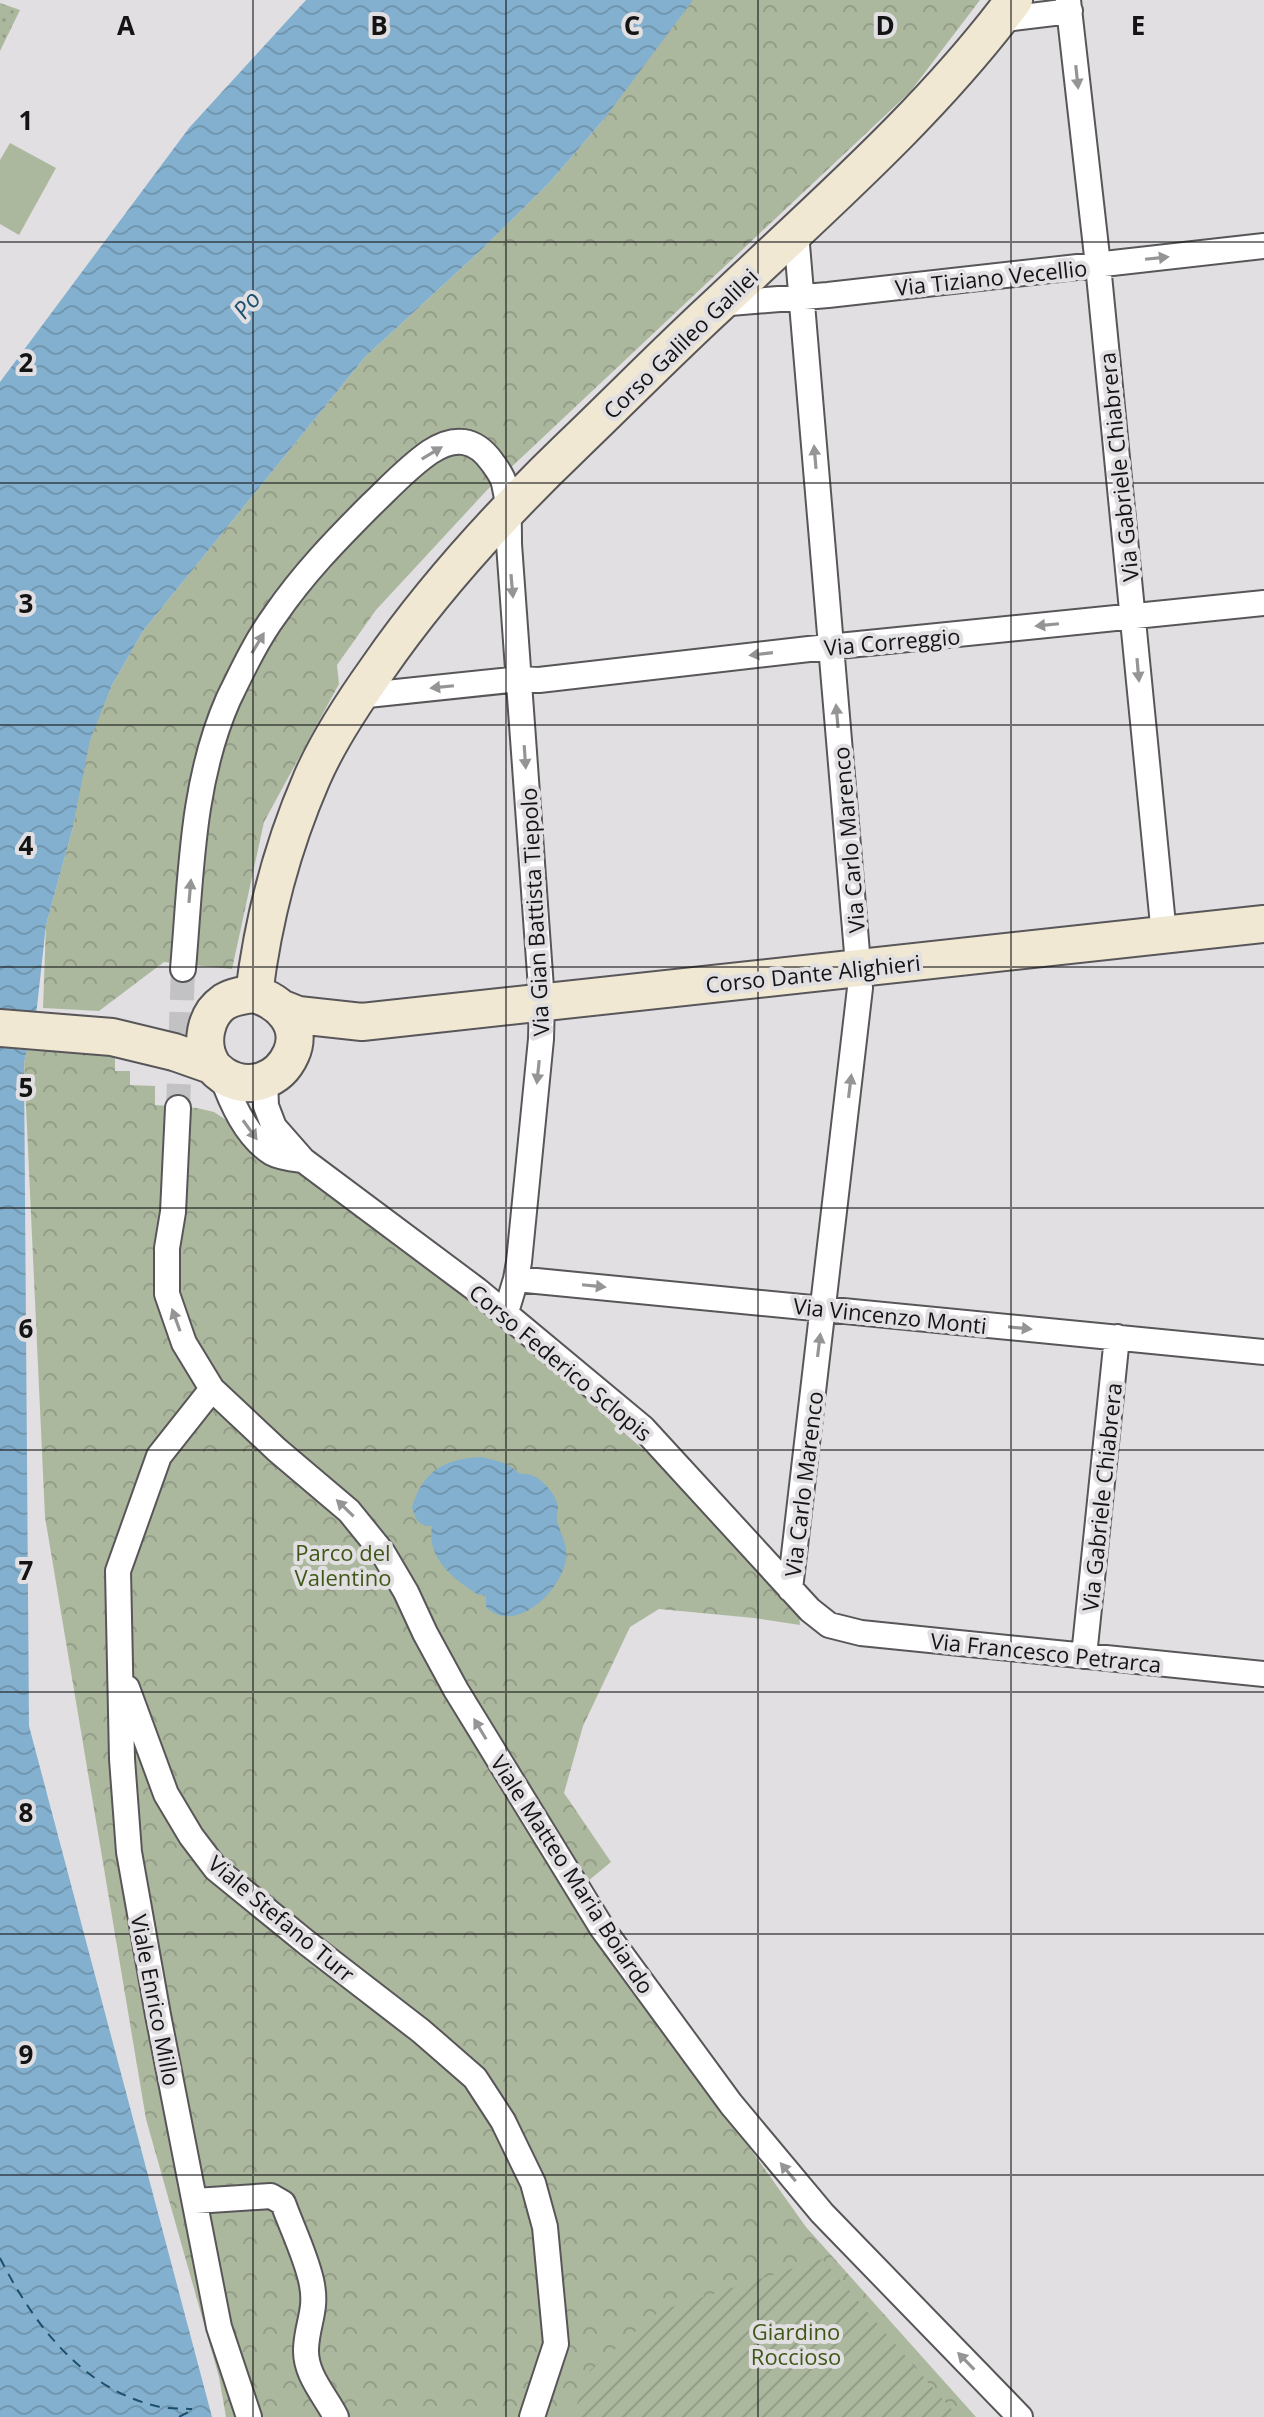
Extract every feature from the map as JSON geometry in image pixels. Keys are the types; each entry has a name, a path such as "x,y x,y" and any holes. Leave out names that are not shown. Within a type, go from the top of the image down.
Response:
{"street":[{"path":"1006,10 1069,6"},
{"name":"Via Gabriele Chiabrera","path":"1069,6 1098,265 1164,935"},
{"name":"Corso Galileo Galilei","path":"269,1002 266,921 292,827 313,776 358,696 421,609 508,508 718,304 796,233 928,102 1006,10"},
{"name":"Via Carlo Marenco","path":"790,1589 859,1005 859,968 796,233"},
{"name":"Via Tiziano Vecellio","path":"718,304 1264,246"},
{"name":"Via Gian Battista Tiepolo","path":"183,969 200,794 209,751 245,664 274,616 302,579 334,542 399,478 432,451 456,441 474,443 485,452 504,480 508,508 542,1002 541,1039 516,1279 506,1312"},
{"name":"Via Correggio","path":"520,679 539,680 1264,603"},
{"path":"358,696 520,679"},
{"name":"Corso Dante Alighieri","path":"269,1002 298,1015 362,1022 1264,924"},
{"path":"0,1028 94,1036 174,1052 216,1069 235,1081 250,1084 265,1081 282,1070 292,1052 293,1029 269,1002 238,996 223,1003 212,1015 206,1030 205,1046 216,1069"},
{"path":"94,1036 175,1025 212,1015"},
{"name":"Corso Dante Alighieri","path":"292,1052 362,1022"},
{"name":"Corso Federico Sclopis","path":"216,1069 248,1131 275,1155 303,1160"},
{"name":"Corso Federico Sclopis","path":"265,1081 266,1106 274,1127 303,1160 506,1312 643,1428 790,1589 829,1625"},
{"name":"Viale Matteo Maria Boiardo","path":"178,1108 173,1212 167,1248 167,1294 184,1343 212,1389 349,1511 383,1553 456,1690 602,1928 731,2104 822,2213 1020,2417"},
{"name":"Via Vincenzo Monti","path":"516,1279 1264,1352"},
{"name":"Via Gabriele Chiabrera","path":"1084,1656 1117,1337"},
{"name":"Viale Stefano Turr","path":"212,1389 159,1456 118,1571 121,1671 166,1794 191,1836 216,1869 421,2031 475,2078 503,2121 533,2183 545,2227 556,2344 532,2417"},
{"name":"Via Francesco Petrarca","path":"829,1625 861,1633 1264,1674"},
{"name":"Viale Enrico Millo","path":"121,1671 122,1759 129,1852 219,2327 249,2417"},
{"path":"195,2201 271,2196 283,2203 311,2279 314,2308 306,2349 309,2369 336,2417"}],"green space":[{"path":"690,0 980,0 910,92 488,489 376,610 337,665 339,684 264,822 232,969 164,962 99,1011 43,1008 46,925 73,827 89,740 112,685 143,631 365,357 549,183 605,118"},
{"path":"0,3 20,10 0,51"},
{"path":"10,143 56,168 19,235 0,224 0,160"},
{"name":"Parco del Valentino","path":"27,1050 115,1054 115,1071 130,1071 130,1085 155,1086 155,1105 214,1112 231,1123 503,1325 674,1477 798,1604 800,1625 659,1609 630,1627 583,1726 564,1793 611,1862 570,1896 806,2227 976,2417 226,2417 219,2377 146,2119 45,1517 24,1063"},
{"name":"Giardino Roccioso","path":"822,2259 958,2417 572,2417 590,2370 660,2311"}],"water":[{"name":"Po","path":"306,0 693,0 605,118 549,183 365,357 143,631 112,685 90,740 73,827 46,925 37,1007 24,1063 29,1726 212,2417 0,2417 0,382 189,128"},
{"path":"481,1457 503,1463 519,1473 530,1474 548,1488 557,1502 557,1519 566,1549 562,1572 546,1596 523,1613 510,1616 498,1615 486,1607 486,1595 479,1595 470,1589 444,1567 433,1548 432,1526 418,1521 412,1507 422,1484 437,1469 456,1461"}],"ferry route":[{"path":"0,2258 44,2329 82,2368 129,2397 160,2407 192,2409"},
{"path":"179,2417 192,2410"}],"tunnel":[{"path":"178,1108 183,969"}]}
